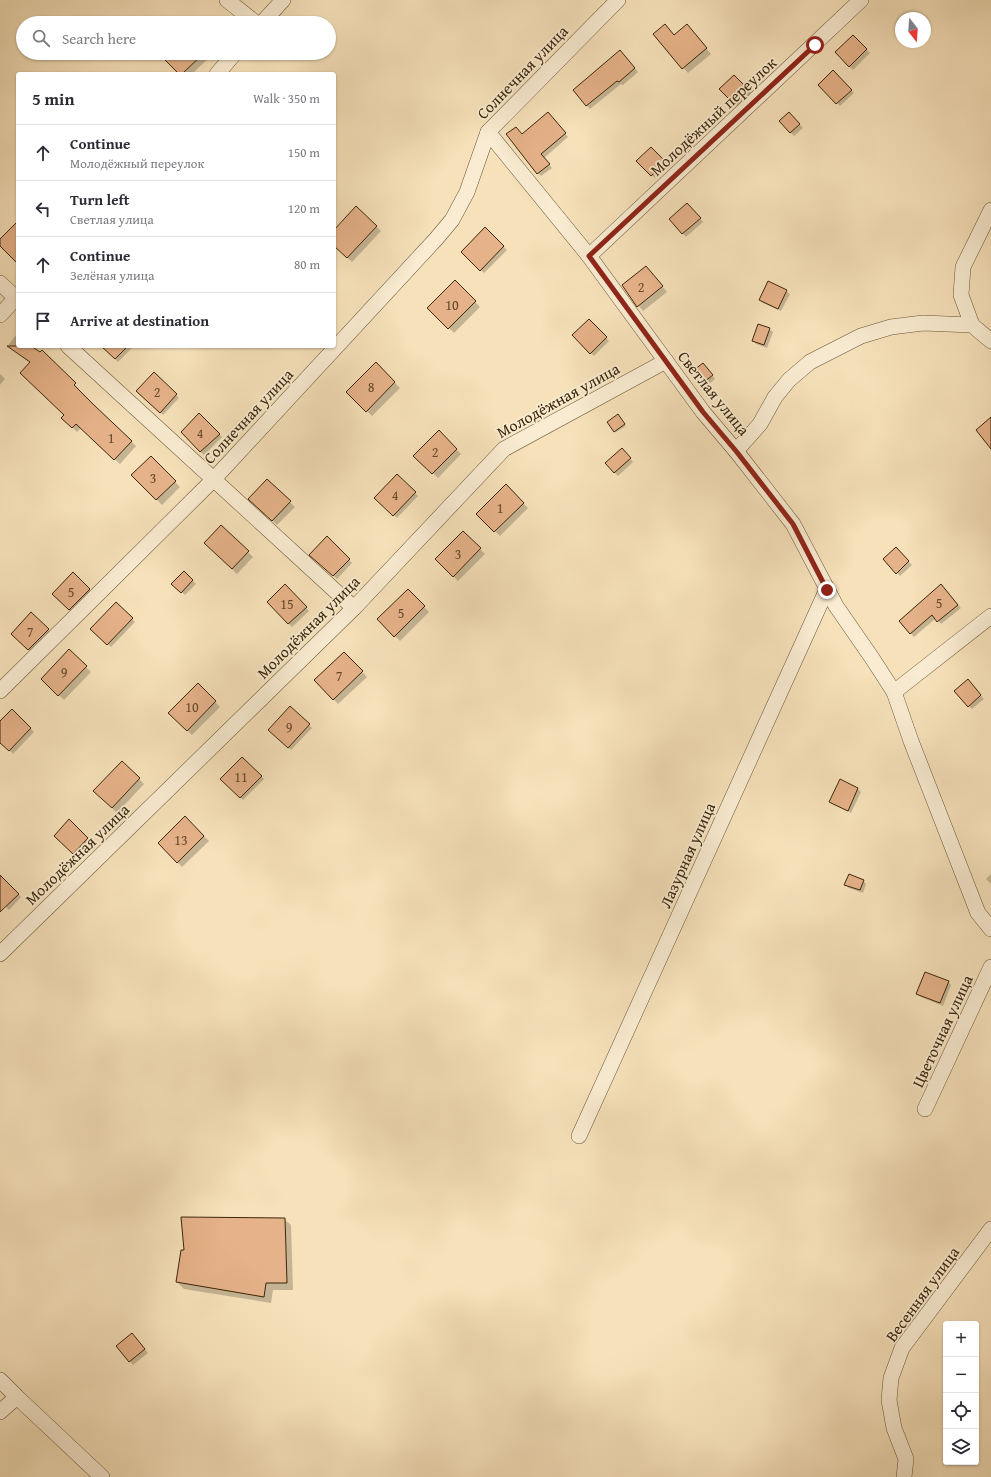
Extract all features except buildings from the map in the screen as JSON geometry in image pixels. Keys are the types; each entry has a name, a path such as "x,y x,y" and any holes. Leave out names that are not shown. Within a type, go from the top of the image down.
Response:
{"street":[{"path":"227,0 247,16"},
{"path":"268,16 283,0"},
{"name":"Солнечная улица","path":"336,347 452,220 467,192 488,132 618,0"},
{"name":"Молодёжный переулок","path":"589,256 861,0"},
{"path":"219,72 230,60"},
{"name":"Светлая улица","path":"488,132 589,256 703,412 736,451 760,424 775,398 789,380 810,362 861,336 891,327 923,323 972,324"},
{"path":"991,210 963,267 961,295 972,324 991,341"},
{"path":"0,283 16,297"},
{"path":"0,316 16,299"},
{"path":"70,348 354,608"},
{"name":"Солнечная улица","path":"0,691 214,480 335,348"},
{"name":"Молодёжная улица","path":"0,954 354,608 504,449 666,361"},
{"path":"736,451 793,524 836,606 894,692 911,741 978,913 991,929"},
{"name":"Лазурная улица","path":"579,1136 827,590"},
{"path":"894,692 991,616"},
{"name":"Цветочная улица","path":"925,1110 991,967"},
{"name":"Весенняя улица","path":"904,1477 906,1459 894,1428 889,1400 891,1378 902,1348 991,1229"},
{"path":"0,1380 102,1477"},
{"path":"0,1412 17,1397"}],"route":[{"path":"815,45 589,256 703,412 736,451 793,524 827,590"}]}
